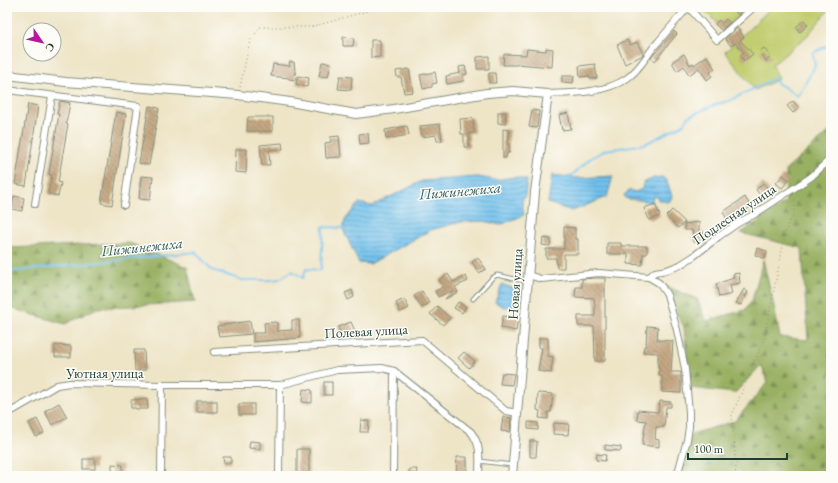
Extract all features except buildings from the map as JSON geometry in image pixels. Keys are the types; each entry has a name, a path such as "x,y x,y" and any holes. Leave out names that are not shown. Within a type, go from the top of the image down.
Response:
{"street":[{"path":"7,75 66,82 238,96 290,102 356,114 487,93 514,91 548,94 582,92 610,86 626,79 636,71 657,43 688,8 717,40 754,7"},
{"path":"7,90 138,106 124,205"},
{"name":"Новая улица","path":"512,476 535,192 548,94"},
{"path":"35,204 52,96"},
{"name":"Подлесная улица","path":"649,278 655,272 667,270 680,265 694,256 738,223 755,214 811,176 828,161"},
{"path":"528,278 541,279 599,273 649,278 659,283 666,295 677,330 685,369 689,427 677,476"},
{"name":"Полевая улица","path":"214,352 422,340 506,411 518,413"},
{"name":"Уютная улица","path":"7,414 57,385 70,383 280,385 337,370 382,368 394,371"},
{"path":"394,371 471,432 477,440 479,449 479,476"},
{"path":"393,476 394,371"},
{"path":"161,476 162,385"},
{"path":"279,476 280,385"}],"lane":[{"path":"473,298 492,278 497,275 528,278"},
{"path":"479,461 513,466"}],"path":[{"path":"238,96 250,41 260,27 311,27 382,7"},
{"path":"734,476 736,467 732,415 764,339 786,226 794,214 795,199 799,193"}],"green space":[{"path":"702,7 750,7 724,30"},
{"path":"772,7 831,7 807,36 772,65 779,79 755,90 725,52"},
{"path":"831,130 831,476 680,476 691,434 735,421 768,382 761,365 735,393 690,388 684,327 661,284 697,299 706,321 745,310 752,301 763,260 780,337 808,340 802,248 741,233 786,202 786,170"},
{"path":"130,243 187,267 195,302 97,308 65,324 7,307 7,248"}],"water":[{"path":"552,175 578,178 613,176 607,197 572,211 548,203"},
{"path":"478,177 495,180 515,177 527,180 525,196 522,201 524,215 500,225 484,221 460,222 431,230 370,264 359,263 343,229 345,220 359,203 372,206 422,181"},
{"path":"662,177 667,181 672,196 670,201 666,202 658,200 658,197 655,196 652,199 652,203 625,198 624,195 630,190 635,192 642,189 643,183 654,178"},
{"path":"502,284 518,290 516,306 504,307 495,302"}],"waterway":[{"name":"Пижинежиха","path":"569,178 591,158 606,150 645,144 684,124 689,116 717,104 729,101 775,78 776,82 798,96 815,66 813,53 831,44"},
{"name":"Пижинежиха","path":"7,272 195,252 212,270 242,280 274,280 281,278 292,271 303,278 306,269 321,270 323,227 344,228"}]}
